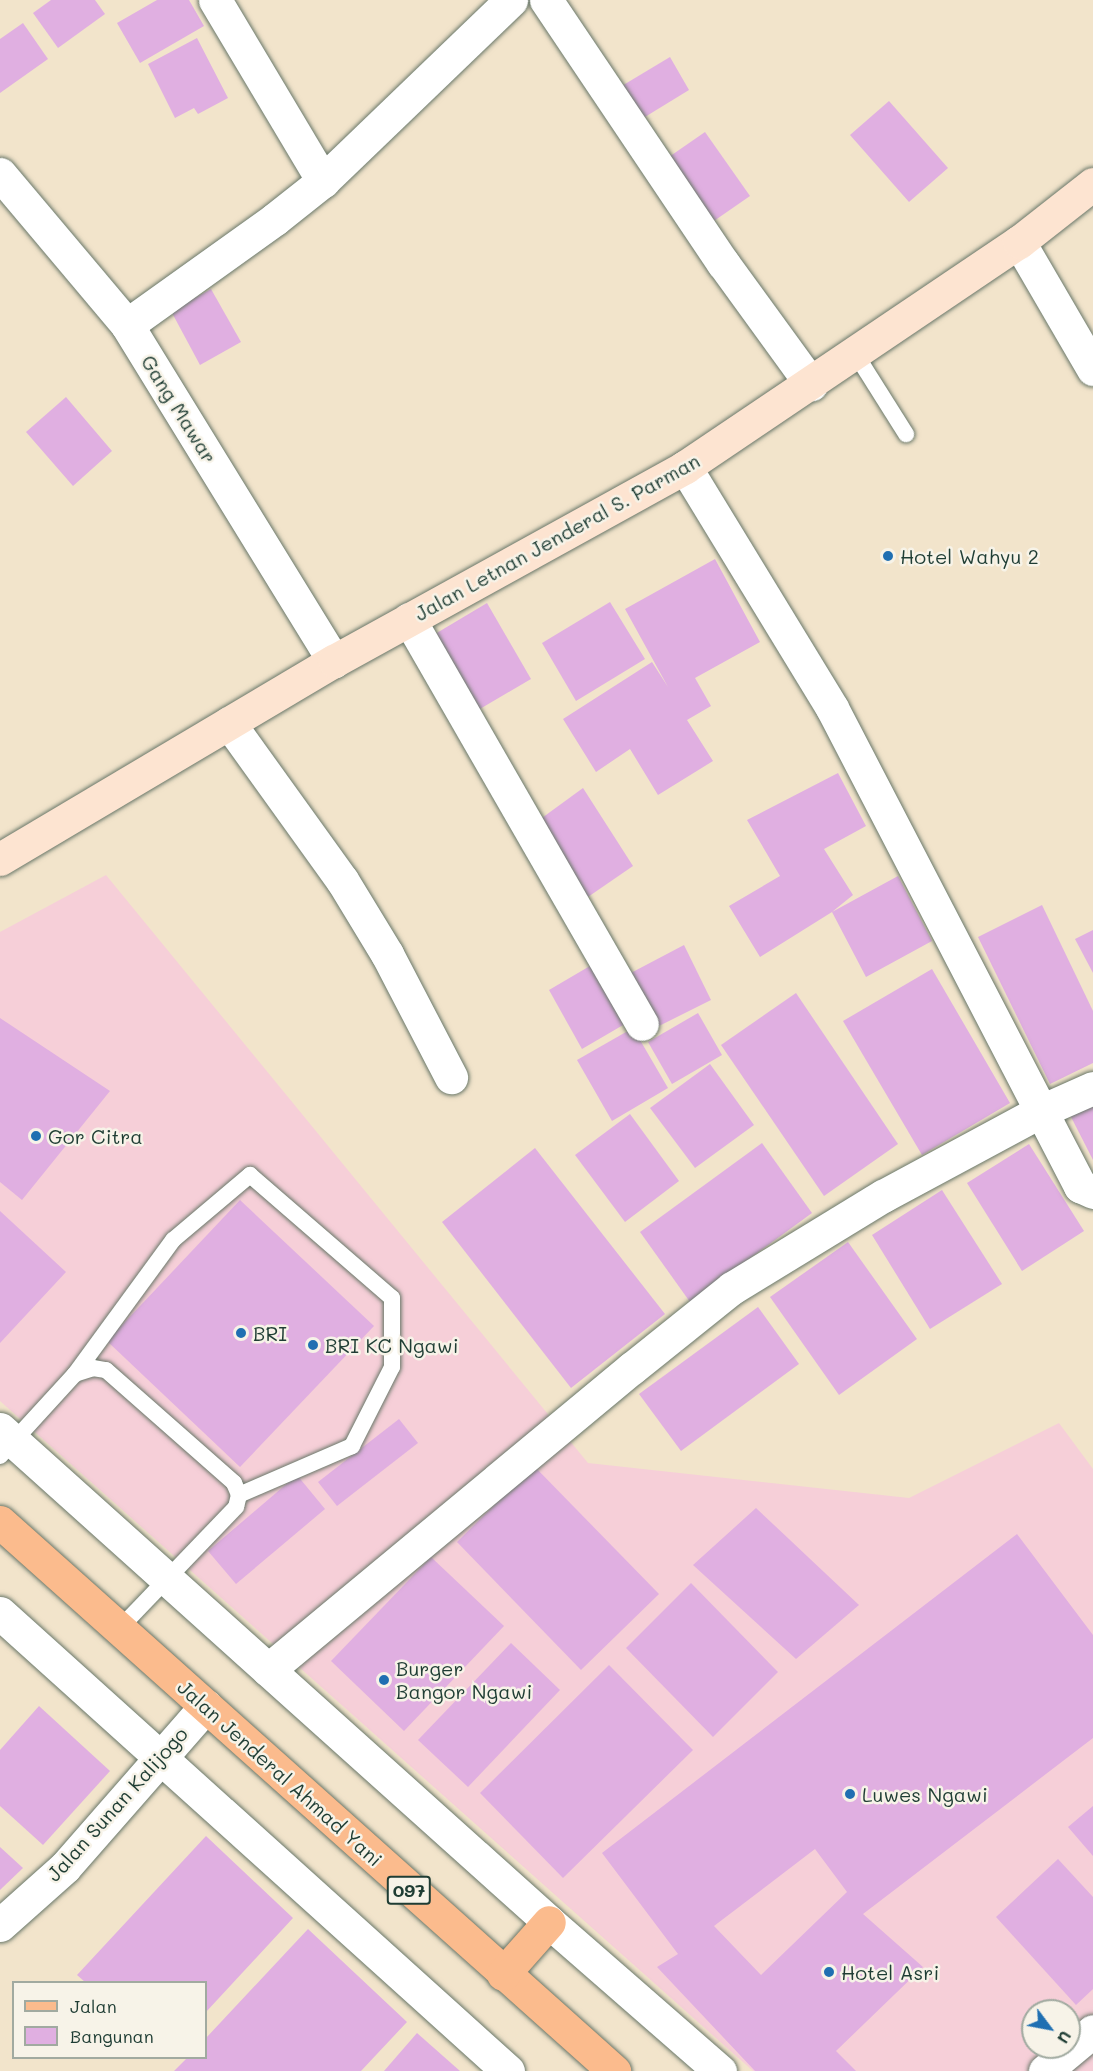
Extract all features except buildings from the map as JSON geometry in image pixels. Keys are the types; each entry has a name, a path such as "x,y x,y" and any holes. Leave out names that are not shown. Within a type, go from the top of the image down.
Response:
{"main road":[{"name":"Jalan Letnan Jenderal S. Parman","path":"0,859 334,661 685,467 1019,242 1093,184"},
{"name":"Jalan Jenderal Ahmad Yani","path":"0,1522 614,2071"},
{"path":"503,1974 549,1922"}],"street":[{"path":"215,0 323,181"},
{"path":"127,325 275,219 323,181 510,0"},
{"path":"546,0 723,263 811,384"},
{"name":"Gang Mawar","path":"0,174 127,325 334,661"},
{"path":"1019,242 1093,369"},
{"path":"685,467 832,708 1080,1186 1093,1192"},
{"path":"409,619 642,1024"},
{"path":"229,723 342,880 387,954 451,1077"},
{"path":"268,1670 614,1382 732,1288 883,1196 1041,1112 1093,1088"},
{"path":"4,1442 168,1577 268,1670 549,1922 720,2071"},
{"path":"0,1613 508,2071"},
{"name":"Jalan Sunan Kalijogo","path":"0,1925 65,1867 206,1706"},
{"path":"1045,2071 1093,2031"}],"lane":[{"path":"855,353 906,434"},
{"path":"4,1442 75,1374 173,1240 250,1175 392,1298 392,1367 352,1446 239,1495"},
{"path":"75,1374 93,1368 106,1370 234,1483 239,1495 236,1507 120,1628"}],"shaded area":[{"path":"106,875 588,1463 909,1498 1059,1423 1093,1469 1093,2071 753,2071 0,1401 0,932"}],"place":[{"name":"Hotel Wahyu 2","path":"888,556"},
{"name":"Gor Citra","path":"36,1136"},
{"name":"BRI","path":"241,1333"},
{"name":"BRI KC Ngawi","path":"313,1345"},
{"name":"Burger Bangor Ngawi","path":"384,1680"},
{"name":"Luwes Ngawi","path":"850,1794"},
{"name":"Hotel Asri","path":"829,1972"}]}
